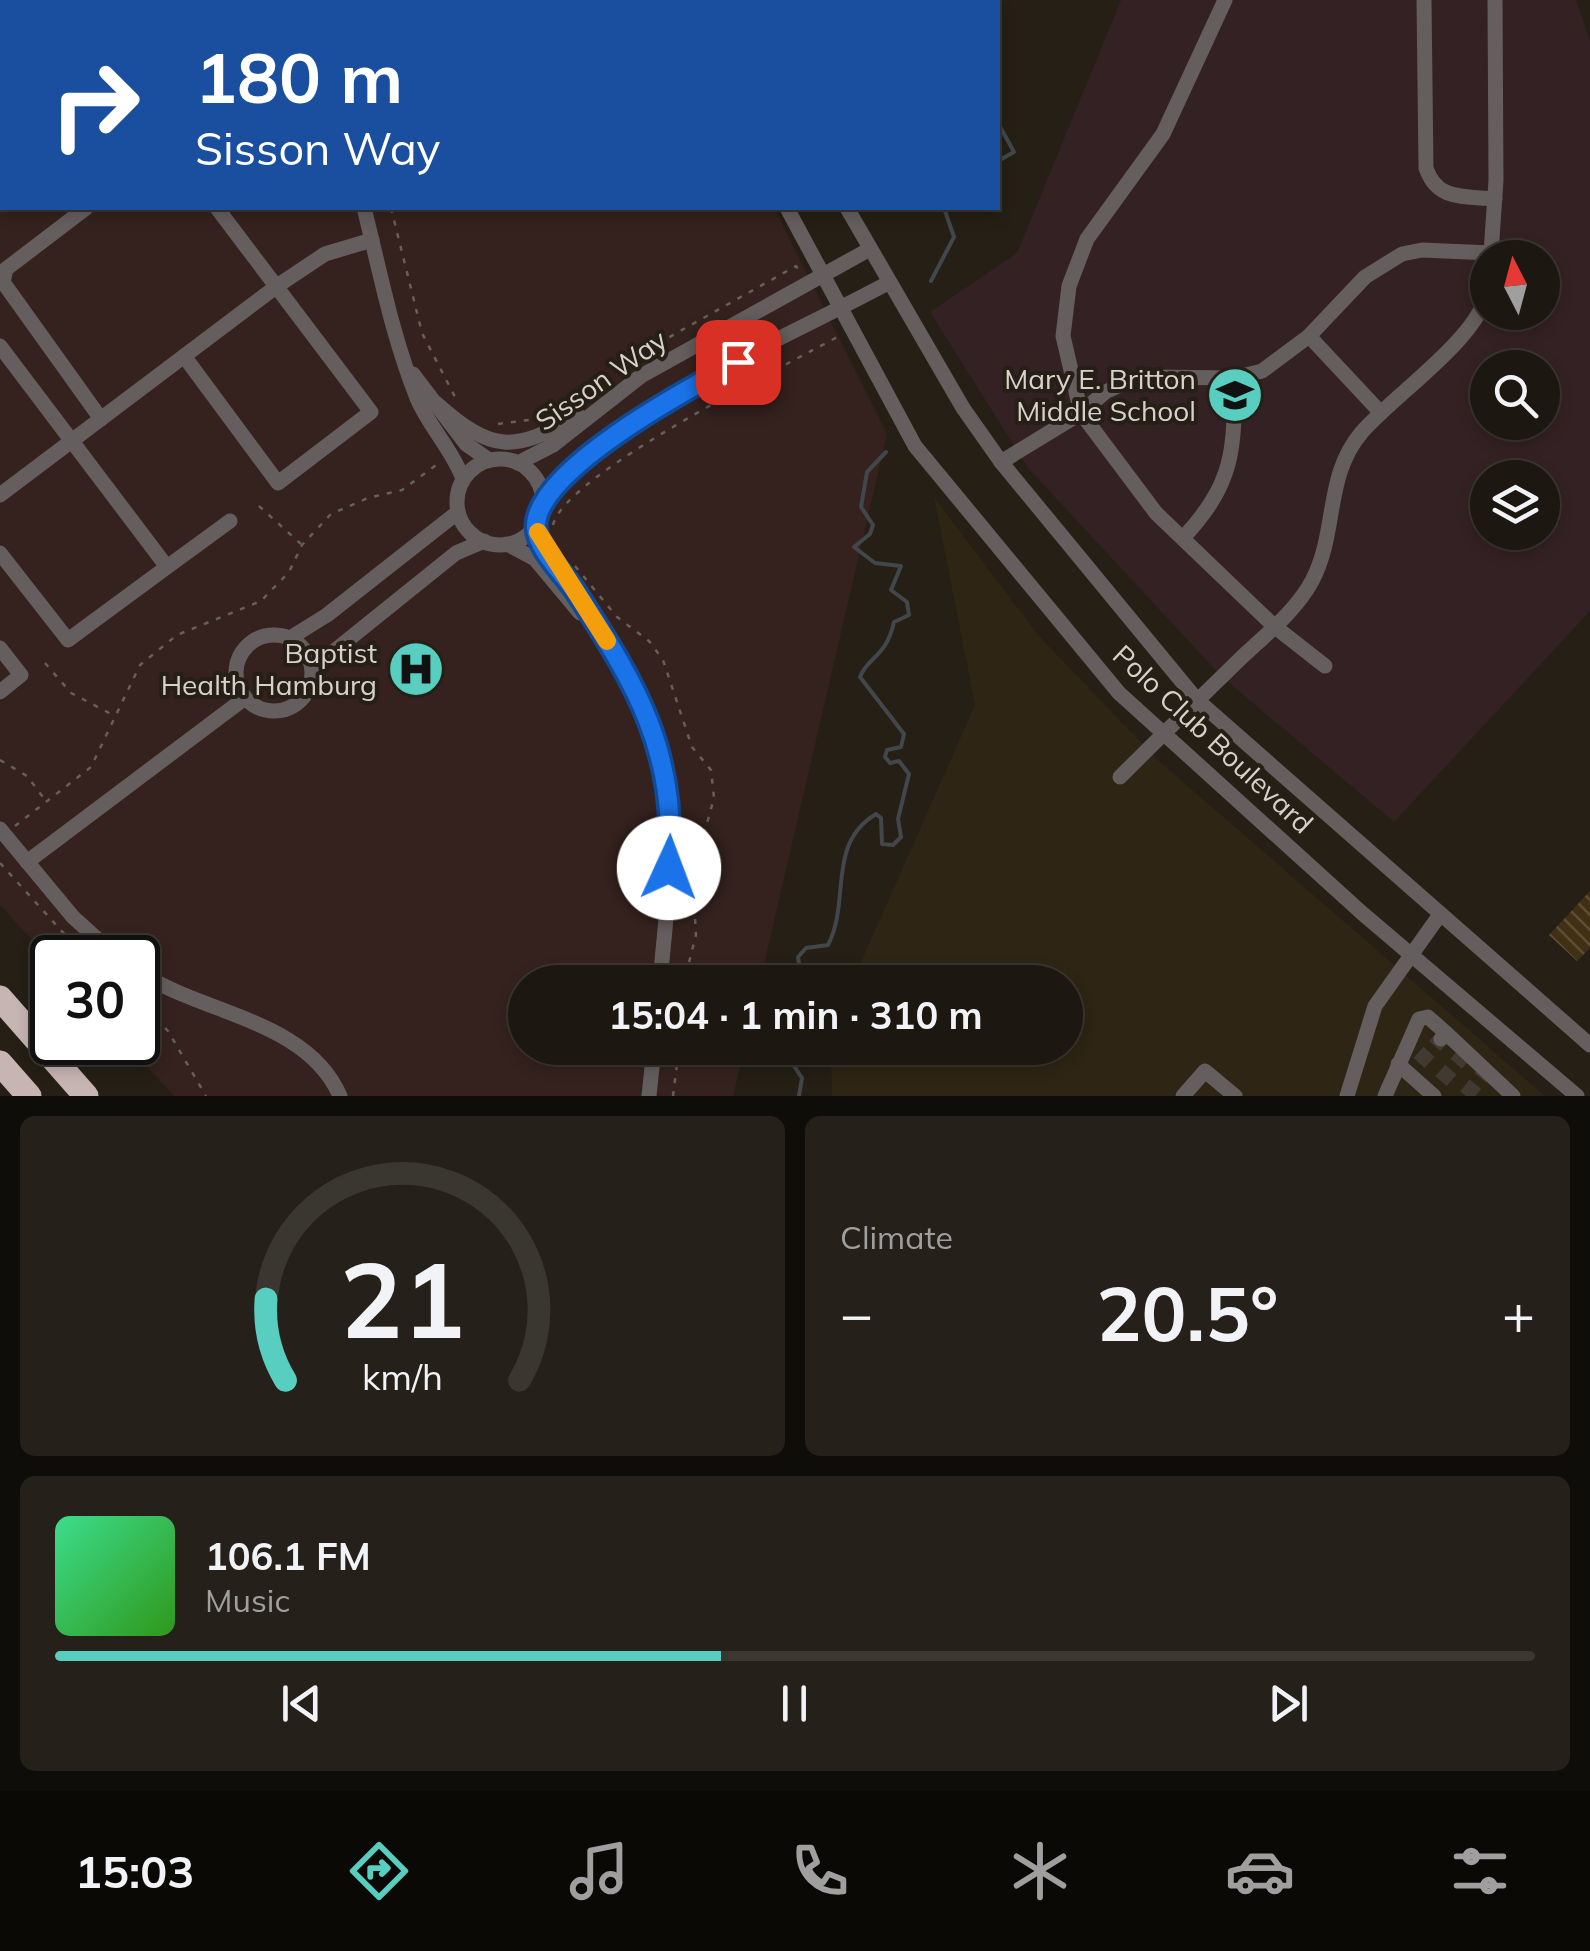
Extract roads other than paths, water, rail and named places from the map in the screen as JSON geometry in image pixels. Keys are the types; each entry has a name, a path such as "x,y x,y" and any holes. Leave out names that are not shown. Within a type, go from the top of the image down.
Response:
{"highway":[{"path":"0,998 86,1096"},
{"path":"0,1063 28,1096"}],"street":[{"path":"1226,0 1164,134 1086,239 1070,286 1064,336 1081,413 1156,513 1274,626 1325,666"},
{"path":"1424,0 1426,168 1432,185 1444,194 1495,199"},
{"path":"1492,240 1495,0"},
{"path":"83,210 6,269 3,282 102,418"},
{"path":"184,356 278,483 371,412 219,210"},
{"path":"364,210 418,402 453,452 463,479 458,512 467,530 484,542"},
{"name":"Polo Club Boulevard","path":"788,210 822,275 834,312 915,446 1119,693 1409,953 1578,1096"},
{"name":"Polo Club Boulevard","path":"847,210 1001,462 1197,700 1590,1046"},
{"path":"0,495 277,286 325,254 372,240"},
{"name":"Sisson Way","path":"518,463 553,445 641,376 870,249"},
{"path":"1001,462 1081,413 1105,392 1129,382 1154,377 1234,378 1262,371 1308,336 1365,276 1402,254 1422,250 1470,253"},
{"name":"Sisson Way","path":"543,500 605,441 704,380 888,282"},
{"path":"1120,777 1310,586 1324,556 1332,489 1342,460 1381,412 1470,325"},
{"path":"1308,336 1381,412"},
{"path":"0,346 167,566"},
{"path":"406,364 466,444 489,460 518,463 536,478 543,500 536,526 546,550 610,645 649,716 670,799 661,965"},
{"path":"436,403 474,435 510,445 555,429 641,376"},
{"path":"1183,538 1209,510 1229,473 1234,378"},
{"path":"463,479 489,460"},
{"path":"290,638 309,655 313,668 308,691 290,708 266,710 245,698 236,674 244,650 265,636 290,638 327,615 458,512"},
{"path":"0,553 68,640 230,521"},
{"path":"508,544 536,526"},
{"path":"313,668 456,553 484,542 508,544 534,559 610,645"},
{"path":"0,648 21,675 0,692"},
{"path":"27,862 245,698"},
{"path":"6,829 27,862 93,935"},
{"path":"1347,1096 1375,1006 1409,953 1439,916"},
{"path":"160,983 195,1002 276,1034 308,1053 340,1096"},
{"path":"1385,1096 1409,1067 1419,1019 1428,1017 1502,1093"},
{"path":"650,1096 653,1065"},
{"path":"1409,1067 1435,1090"},
{"path":"1184,1096 1205,1071 1235,1096"}],"waterway":[{"path":"1000,127 1014,152 1000,160"},
{"path":"931,281 954,237 945,210"},
{"path":"799,965 798,957 806,948 828,945 835,928 845,857 861,826 876,814 881,818 882,844 893,845 901,837 898,819 909,774 899,761 890,763 885,757 887,750 901,747 904,734 860,677 882,650 894,622 909,615 907,602 891,590 901,566 875,563 854,547 870,534 873,525 861,507 867,472 886,452"},
{"path":"793,1065 802,1078 799,1096"}],"tunnel":[{"path":"1419,1063 1441,1039"},
{"path":"1441,1081 1462,1057"},
{"path":"1466,1096 1482,1076"}],"place":[{"name":"Mary E. Britton Middle School","path":"1235,395"},
{"name":"Baptist Health Hamburg","path":"416,669"}]}
